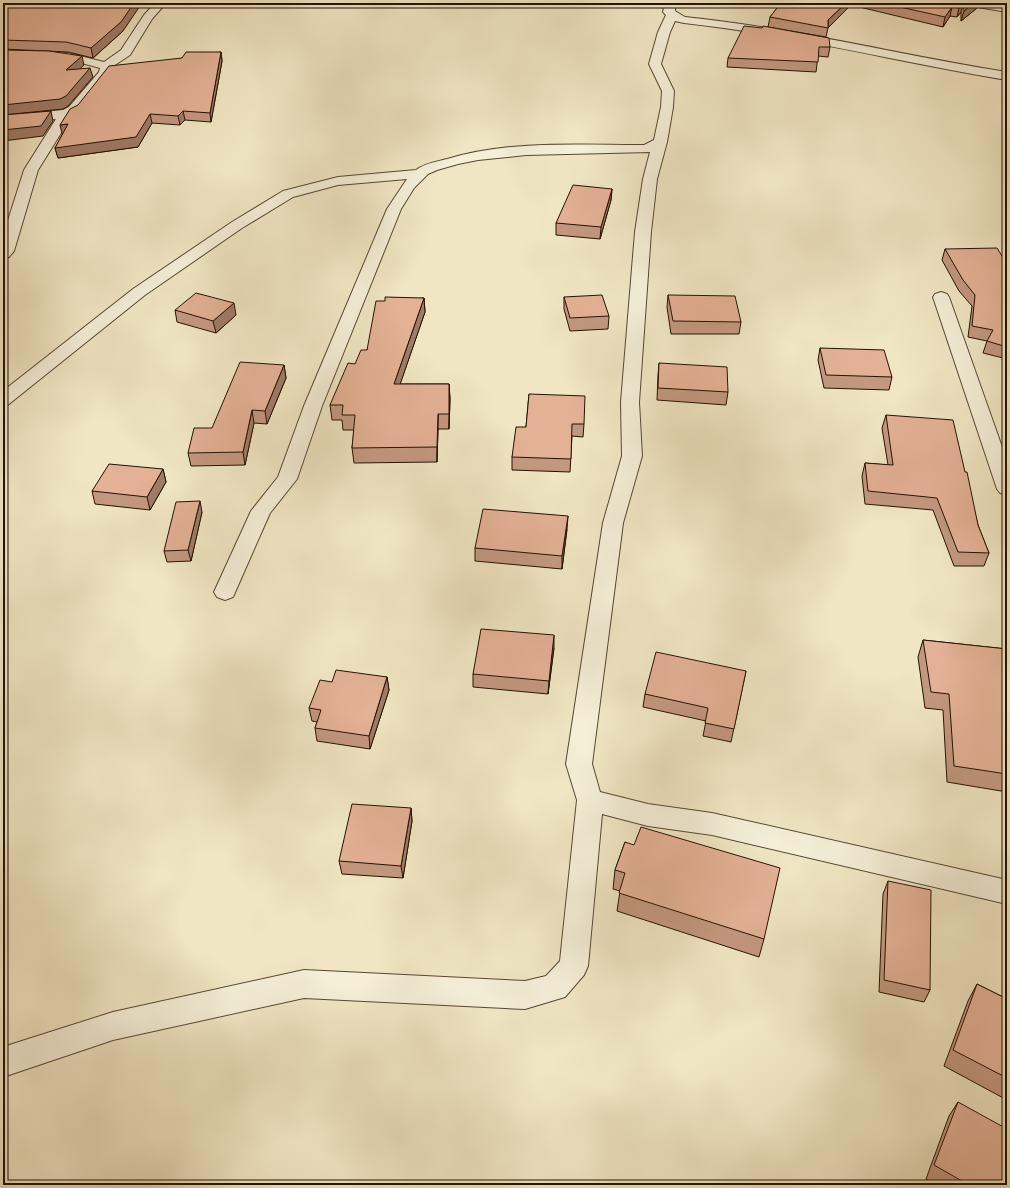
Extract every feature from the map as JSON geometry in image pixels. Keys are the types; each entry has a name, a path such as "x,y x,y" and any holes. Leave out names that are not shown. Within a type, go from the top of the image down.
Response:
{"street":[{"path":"3,120 66,114 74,110 105,73 106,66 126,52 148,17 161,3"},
{"path":"972,3 1007,9"},
{"path":"671,8 676,17 684,20 712,22 812,39 935,64 1007,76"},
{"path":"3,1062 113,1026 304,984 525,995 555,987 574,966 590,800 579,764 613,523 632,456 630,402 643,232 650,179 660,142 668,91 655,64 671,8"},
{"path":"3,54 28,54 65,57 106,66"},
{"path":"3,254 6,251 31,170 66,114"},
{"path":"224,592 261,511 287,479 313,406 394,210 408,187 420,174 428,168 470,158 530,150 646,149 660,142"},
{"path":"3,400 139,292 237,225 288,194 338,181 382,176 420,174"},
{"path":"941,297 1007,488"},
{"path":"590,800 648,815 720,826 1007,892"}],"building":[{"path":"3,3 134,3 121,22 91,48 66,42 3,40"},
{"path":"781,3 846,3 828,20 828,28 770,17"},
{"path":"882,3 962,3 959,8 952,7 945,17"},
{"path":"963,3 974,3 964,11"},
{"path":"744,26 762,28 763,26 829,38 830,47 819,47 818,62 728,58"},
{"path":"3,50 49,51 82,56 66,70 90,68 66,96 60,99 3,105"},
{"path":"186,52 221,52 210,113 183,111 178,116 150,114 136,137 55,148 68,124 60,125 70,109 78,105 109,66 182,58"},
{"path":"51,111 41,126 3,130 3,115"},
{"path":"573,185 612,189 601,227 556,223"},
{"path":"997,248 1007,264 1007,347 987,341 993,330 972,326 975,295 963,280 945,249"},
{"path":"196,293 234,303 213,321 175,310"},
{"path":"602,295 609,316 570,318 564,297"},
{"path":"668,295 735,296 741,322 673,321"},
{"path":"385,297 424,298 394,384 449,384 449,414 438,414 437,447 352,448 355,415 342,415 343,405 330,405 348,363 355,364 361,350 367,350 376,301 385,301"},
{"path":"820,348 884,350 892,377 826,375"},
{"path":"240,362 284,365 265,411 252,410 243,452 188,453 194,428 212,428"},
{"path":"659,363 727,367 728,392 658,388"},
{"path":"529,394 585,396 584,424 572,424 571,459 512,457 516,427 526,427"},
{"path":"886,415 953,420 965,472 967,472 978,525 989,553 958,552 937,498 868,491 865,463 893,465"},
{"path":"109,464 163,469 147,497 92,491"},
{"path":"200,501 188,550 164,551 176,502"},
{"path":"483,509 568,516 562,556 475,548"},
{"path":"481,629 554,635 549,681 473,674"},
{"path":"923,640 1007,649 1007,774 954,766 949,694 931,692"},
{"path":"656,652 746,671 734,729 705,723 708,708 645,694"},
{"path":"336,670 387,677 369,736 315,728 321,710 309,708 320,680 332,682"},
{"path":"352,804 411,808 401,866 339,861"},
{"path":"641,827 780,868 764,939 619,893 625,873 615,870 625,842 634,845"},
{"path":"888,881 931,890 930,990 884,980"},
{"path":"977,984 1007,999 1007,1078 953,1050"},
{"path":"958,1102 1007,1129 1007,1185 969,1185 934,1165"}]}
